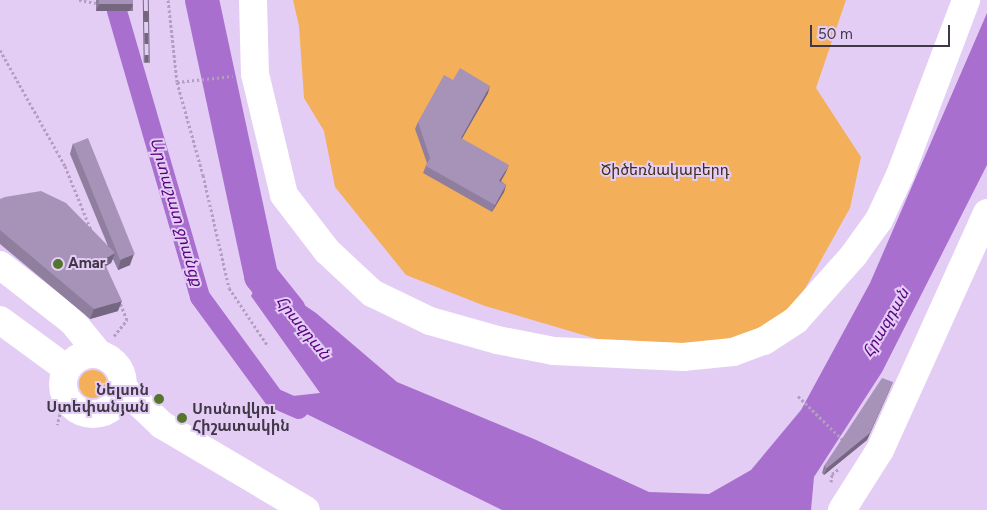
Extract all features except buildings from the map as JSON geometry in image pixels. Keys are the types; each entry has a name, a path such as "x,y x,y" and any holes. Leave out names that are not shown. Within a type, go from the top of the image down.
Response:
{"street":[{"path":"253,0 254,74 284,194 327,251 372,293 430,321 497,340 564,351 683,357 733,352 764,341 796,320 852,256 879,220 896,184 966,0"},
{"path":"842,510 880,450 987,213"},
{"path":"0,265 72,321 99,354 114,362 119,369 123,388 162,425 306,510"},
{"path":"0,320 58,374 68,401 81,412 162,425"},
{"path":"58,374 78,357 99,354"},
{"path":"99,414 115,404 123,388"}],"path":[{"path":"79,0 96,3"},
{"path":"168,0 177,82 204,175 229,288 268,346"},
{"path":"0,50 65,166 94,238"},
{"path":"177,82 254,74"},
{"path":"99,354 126,320 116,293"},
{"path":"57,425 60,414 58,374"},
{"path":"798,396 843,440"}],"green space":[{"name":"Ծիծեռնակաբերդ","path":"293,0 846,0 816,88 861,157 850,208 787,321 713,345 597,339 485,306 406,275 335,187 324,131 304,98 299,26"},
{"path":"93,370 103,374 107,384 103,394 93,398 83,394 79,384 83,374"}],"water":[{"path":"987,13 987,165 882,372 814,477 811,510 502,510 274,398 320,393 251,296 261,276 316,313 397,382 534,439 649,492 709,494 751,470 801,410 870,283"}],"waterway":[{"name":"Հրազդան","path":"202,0 261,276 289,311"},
{"name":"Արտաշատ ջրանցք","path":"117,11 200,297 274,398 299,409"}],"railway":[{"path":"146,0 147,63"}],"place":[{"name":"Amar","path":"58,264"},
{"name":"Նելսոն Ստեփանյան","path":"159,399"},
{"name":"Սոսնովկու Հիշատակին","path":"182,418"}]}
